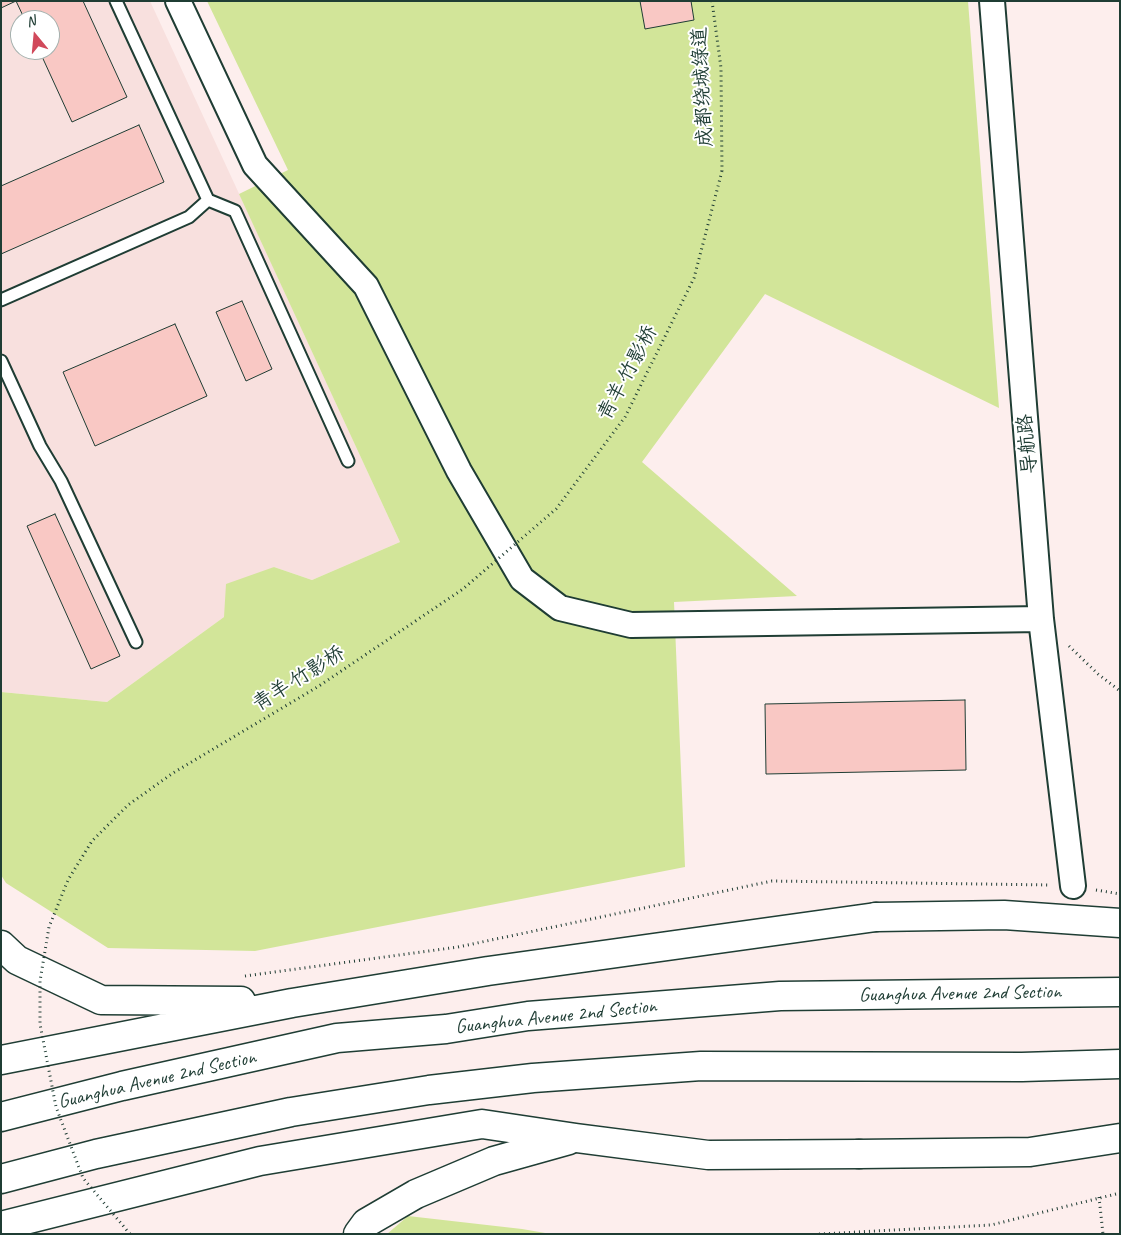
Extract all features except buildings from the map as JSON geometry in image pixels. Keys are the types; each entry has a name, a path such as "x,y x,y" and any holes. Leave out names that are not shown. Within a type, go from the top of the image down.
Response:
{"main road":[{"path":"1,1060 292,1003 488,971 876,917 1004,915 1120,923"},
{"path":"1,945 17,960 101,1000 292,1003"},
{"name":"Guanghua Avenue 2nd Section","path":"1,1117 122,1086 337,1038 446,1029 528,1016 780,996 1120,992"},
{"path":"1,1179 96,1154 291,1112 429,1090 533,1078 701,1066 1022,1066 1120,1064"},
{"path":"1,1226 260,1161 482,1124 708,1155 1030,1152 1120,1138"},
{"path":"358,1234 366,1223 416,1194 494,1161 576,1138"}],"street":[{"path":"178,1 254,165 366,286 458,471 522,579 560,608 632,624 1041,619"},
{"name":"导航路","path":"992,1 1041,619 1073,886"}],"lane":[{"path":"116,1 208,200 235,211 348,461"},
{"path":"1,300 189,217 208,200"},
{"path":"1,362 40,446 61,481 136,642"}],"path":[{"name":"成都绕城绿道","path":"712,1 721,68 722,171"},
{"name":"青羊·竹影桥","path":"130,1234 84,1178 56,1107 40,1024 40,981 49,927 68,880 92,841 128,805 173,773 319,686 463,589 556,510 625,418 694,278 722,171"},
{"path":"1041,619 1098,674 1120,691"},
{"path":"242,976 458,947 772,882 1073,886 1120,894"},
{"path":"40,946 49,950"},
{"path":"819,1234 990,1226 1120,1193"},
{"path":"1099,1197 1103,1234"}],"shaded area":[{"path":"1,1 150,1 400,542 312,580 274,567 224,617 107,702 1,692"}],"green space":[{"path":"207,1 968,1 999,408 765,294 642,462 797,596 674,602 685,867 255,951 108,948 6,883 1,875 1,692 107,702 224,617 226,584 274,567 312,580 400,542 239,194 288,170"},
{"path":"408,1216 522,1229 551,1234 387,1234"}]}
